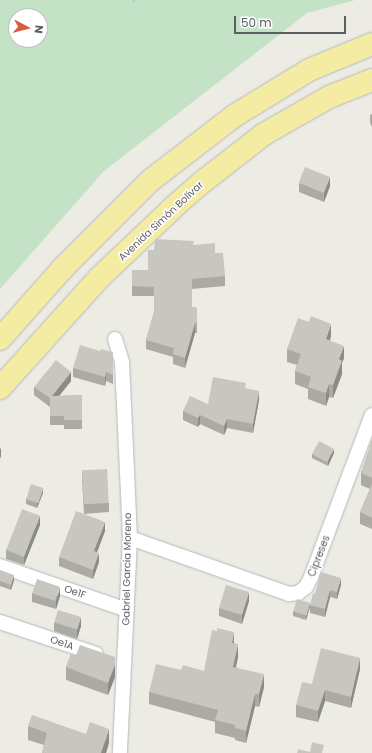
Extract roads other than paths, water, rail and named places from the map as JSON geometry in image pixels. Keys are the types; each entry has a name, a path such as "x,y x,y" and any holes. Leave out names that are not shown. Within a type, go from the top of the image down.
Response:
{"highway":[{"path":"0,339 63,268 151,180 234,116 309,70 372,44"},
{"name":"Avenida Simón Bolívar","path":"0,388 99,278 177,204 205,180 264,134 329,97 372,80"}],"street":[{"name":"Gabriel Garcia Moreno","path":"115,339 122,362 130,538 120,753"},
{"name":"Cipreses","path":"130,538 289,594 298,593 306,586 311,577 372,415"},
{"name":"Oe1F","path":"0,566 127,610"},
{"name":"Oe1A","path":"1,624 125,664"}]}
